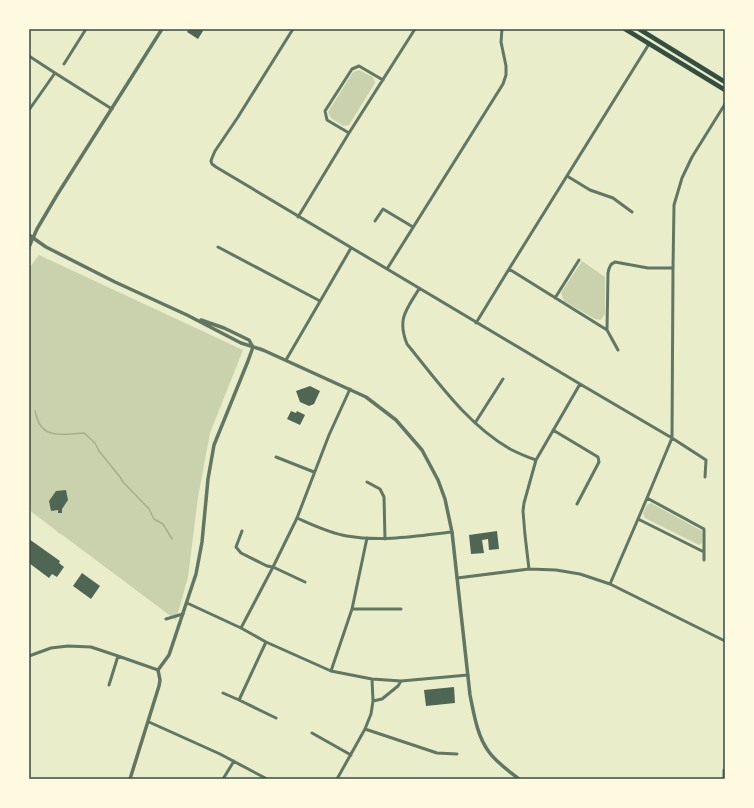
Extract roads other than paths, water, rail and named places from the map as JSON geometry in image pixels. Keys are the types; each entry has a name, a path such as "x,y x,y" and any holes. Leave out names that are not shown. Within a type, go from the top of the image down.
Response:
{"main road":[{"path":"625,29 725,90"},
{"path":"639,29 725,82"}],"street":[{"path":"64,64 86,29"},
{"path":"29,248 37,229 47,212 162,29"},
{"path":"293,29 215,151 211,161 212,164 298,217 672,438 706,460 705,477"},
{"path":"298,217 415,29"},
{"path":"387,269 502,84 506,75 506,66 501,42 502,29"},
{"path":"476,323 649,44"},
{"path":"29,56 112,109"},
{"path":"349,133 327,120 325,111 352,69 359,66 383,80"},
{"path":"29,110 54,73"},
{"path":"610,584 672,438 672,268 674,205 682,178 692,157 725,104"},
{"path":"567,176 590,190 613,198 632,212"},
{"path":"375,221 383,209 413,227"},
{"path":"29,235 46,247 115,282 187,315 242,343 286,360 366,397 396,420 422,450 438,480 445,499 452,532 470,695 475,721 482,740 489,752 502,766 519,779"},
{"path":"218,247 320,301"},
{"path":"286,360 351,248"},
{"path":"555,298 579,260"},
{"path":"607,330 608,273 611,264 615,262 648,268 672,268"},
{"path":"509,269 607,330 618,350"},
{"path":"419,289 405,313 403,321 403,333 407,344 463,411 475,422 493,437 511,449 536,460"},
{"path":"130,779 159,686 160,680 158,670 169,655 196,574 202,542 208,479 214,445 253,347 249,340 224,328 187,315"},
{"path":"475,422 503,379"},
{"path":"529,569 523,511 524,503 536,460 580,384"},
{"path":"241,628 297,518 328,435 350,389"},
{"path":"553,430 598,457 599,462 577,504"},
{"path":"276,457 314,472"},
{"path":"367,482 380,489 384,497 385,539"},
{"path":"647,498 704,529 704,560"},
{"path":"297,518 324,530 346,536 367,538 406,538 452,532"},
{"path":"638,519 704,552"},
{"path":"242,531 236,547 241,553 267,566 273,566 305,582"},
{"path":"331,671 352,609 367,538"},
{"path":"457,578 529,569 556,570 580,574 610,584 725,641"},
{"path":"187,603 241,628 266,642 331,671 372,679 401,681 468,675"},
{"path":"352,609 401,609"},
{"path":"166,619 183,614"},
{"path":"238,700 266,642"},
{"path":"29,656 51,648 68,646 91,648 158,670"},
{"path":"109,685 118,656"},
{"path":"337,779 365,730 371,714 373,701 372,679"},
{"path":"373,701 382,699 398,686 401,681"},
{"path":"223,693 276,718"},
{"path":"148,722 234,761 267,779"},
{"path":"365,730 437,753 457,754"},
{"path":"312,733 351,755"},
{"path":"223,779 234,761"},
{"path":"724,779 725,770"}],"waterway":[{"path":"35,411 41,426 50,433 84,433 95,443 99,451 123,482 149,509 154,519 163,524 172,539"}]}
